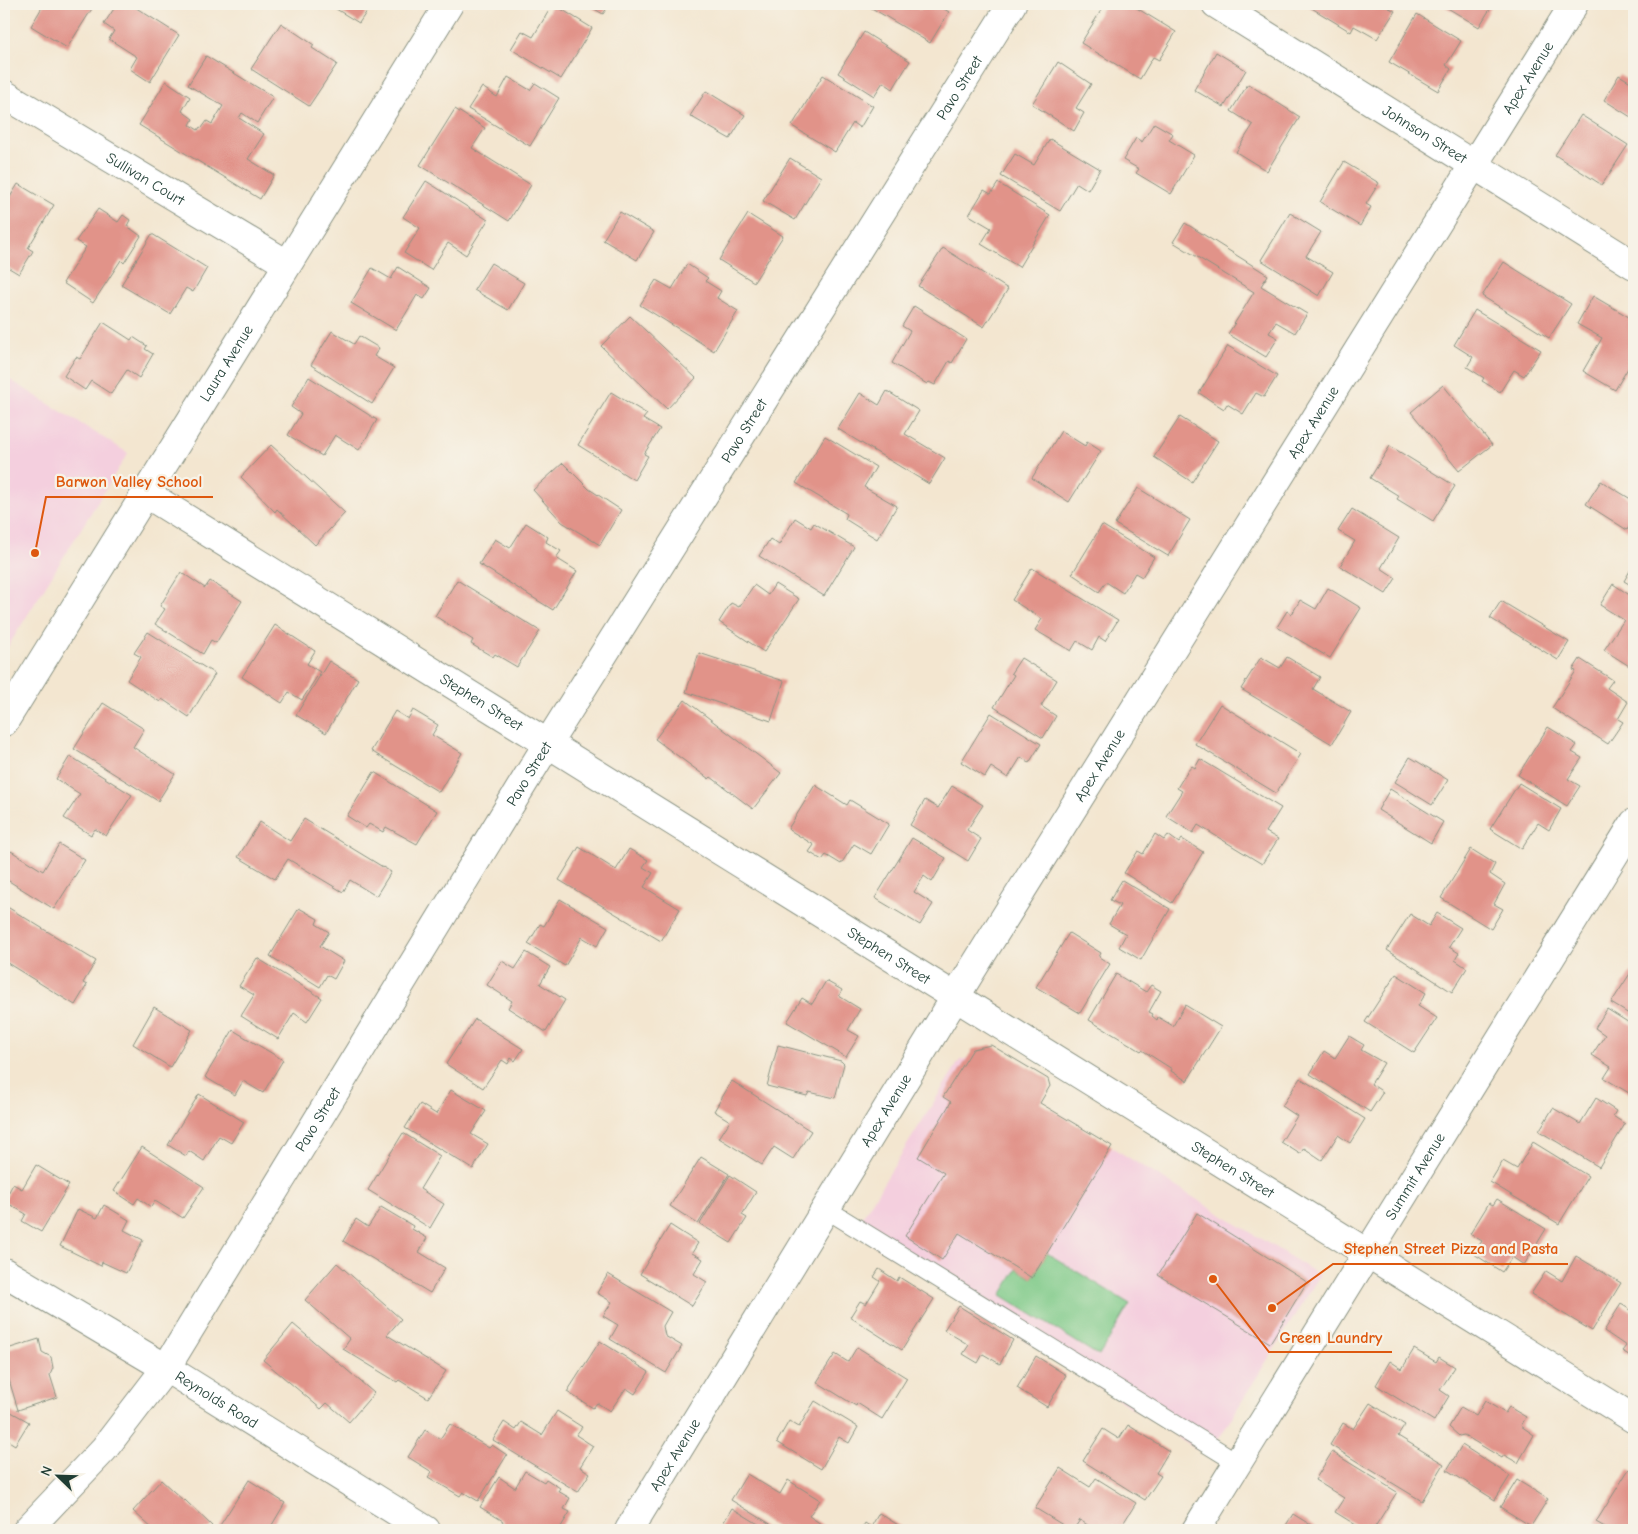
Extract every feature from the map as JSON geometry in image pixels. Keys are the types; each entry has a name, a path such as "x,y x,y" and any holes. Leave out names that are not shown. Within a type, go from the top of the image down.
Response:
{"street":[{"name":"Laura Avenue","path":"4,722 449,4"},
{"name":"Pavo Street","path":"27,1530 104,1449 166,1368 548,743 1012,4"},
{"name":"Johnson Street","path":"1216,4 1634,265"},
{"name":"Apex Avenue","path":"629,1530 956,997 1574,4"},
{"name":"Sullivan Court","path":"4,94 287,264"},
{"name":"Stephen Street","path":"145,493 1634,1419"},
{"name":"Summit Avenue","path":"1196,1530 1634,823"},
{"name":"Reynolds Road","path":"4,1272 166,1368 426,1530"}],"lane":[{"path":"826,1209 1238,1463"}],"shaded area":[{"path":"4,376 128,453 4,653"},
{"path":"984,1054 1038,1102 1320,1275 1208,1456 853,1232 960,1060"}],"green space":[{"path":"1047,1253 1130,1304 1099,1356 1001,1295 1017,1269 1032,1278"}],"building":[{"path":"44,4 95,4 67,48 31,26"},
{"path":"117,4 130,4 179,35 150,82 130,69 137,57 109,39 114,31 104,24"},
{"path":"328,4 372,4 359,23"},
{"path":"553,4 592,28 561,79 511,49 522,31 533,37"},
{"path":"586,4 610,4 603,14"},
{"path":"865,4 910,4 920,10 924,4 936,4 949,12 930,43"},
{"path":"1105,4 1130,4 1176,32 1159,60 1153,57 1140,79 1081,43"},
{"path":"1305,4 1382,4 1395,11 1377,39 1354,26 1351,32"},
{"path":"1441,4 1493,4 1479,27"},
{"path":"1417,14 1461,41 1446,65 1451,69 1438,91 1389,62"},
{"path":"281,23 314,45 312,48 337,64 309,106 251,69"},
{"path":"864,32 910,61 893,89 883,82 874,96 838,73"},
{"path":"1216,52 1246,70 1224,107 1194,90"},
{"path":"206,56 273,97 257,123 242,113 239,118 264,134 248,159 274,175 260,199 139,125 166,81 190,97 182,111 193,119 190,125 198,130 207,121 212,124 223,106 188,85"},
{"path":"1058,62 1091,84 1076,108 1084,113 1074,131 1032,104"},
{"path":"823,75 873,106 860,128 853,123 835,152 792,126"},
{"path":"1619,75 1634,84 1634,119 1604,100"},
{"path":"508,77 530,90 535,83 559,98 530,146 468,109 482,87 497,97"},
{"path":"1248,84 1300,117 1267,171 1236,152 1253,125 1231,111"},
{"path":"706,91 745,115 730,139 690,116"},
{"path":"455,109 485,128 472,148 531,185 509,221 420,165"},
{"path":"1581,115 1628,145 1602,185 1555,155"},
{"path":"1154,123 1173,134 1169,140 1194,155 1171,194 1136,173 1139,169 1123,160 1136,138 1142,142"},
{"path":"1050,139 1100,169 1088,190 1077,183 1060,211 1001,176 1015,154 1034,165"},
{"path":"790,158 821,177 795,220 763,201"},
{"path":"1344,162 1379,183 1366,204 1371,207 1360,226 1320,202"},
{"path":"426,181 488,220 466,255 448,243 431,270 404,253 420,228 403,217"},
{"path":"998,183 1050,215 1019,267 981,244 991,228 969,215 984,190 991,194"},
{"path":"18,184 54,205 28,248 33,251 19,274 4,265 4,207"},
{"path":"98,209 118,222 123,215 130,220 127,226 141,236 124,263 121,260 93,303 63,283 86,247 76,241"},
{"path":"620,212 654,232 637,260 603,240"},
{"path":"1290,213 1321,232 1306,256 1333,272 1319,296 1261,260"},
{"path":"748,214 783,236 754,282 719,260"},
{"path":"1185,223 1268,275 1261,286 1307,314 1295,333 1276,322 1269,333 1278,338 1266,357 1228,334 1254,292 1173,242"},
{"path":"152,234 207,268 193,292 186,288 170,314 121,285"},
{"path":"943,248 1008,289 984,327 918,286"},
{"path":"1504,262 1571,304 1549,338 1482,296"},
{"path":"491,263 524,283 508,310 474,290"},
{"path":"687,264 708,278 705,281 721,291 717,298 738,311 714,351 640,305 656,280 672,289"},
{"path":"398,267 431,288 424,299 417,295 396,330 351,303 372,268 391,279"},
{"path":"1593,296 1634,320 1634,358 1615,390 1583,371 1602,338 1577,324"},
{"path":"914,306 966,339 952,363 949,361 935,385 929,382 927,384 892,363 910,331 902,326"},
{"path":"1475,310 1541,350 1524,376 1514,370 1500,392 1482,381 1484,378 1467,367 1473,357 1454,345"},
{"path":"630,316 696,378 667,409 601,346"},
{"path":"103,322 131,340 133,337 147,346 145,349 153,354 139,378 127,370 111,394 91,381 85,390 64,376 76,357 80,359"},
{"path":"332,331 354,344 359,336 379,348 374,356 394,368 372,404 311,365"},
{"path":"1228,346 1277,376 1264,397 1256,393 1243,414 1227,404 1224,409 1199,393"},
{"path":"309,377 377,420 359,450 335,435 322,456 288,435 301,414 291,407"},
{"path":"1443,385 1492,445 1459,471 1411,412"},
{"path":"887,391 919,411 905,434 945,458 929,484 838,429 860,393 879,405"},
{"path":"611,392 647,414 643,419 660,429 644,454 648,456 634,480 578,445"},
{"path":"1180,417 1218,441 1192,482 1154,457"},
{"path":"1061,431 1085,446 1087,442 1101,451 1069,502 1032,478"},
{"path":"825,436 876,467 864,487 897,506 877,539 845,519 847,514 796,483"},
{"path":"271,445 345,513 315,545 277,509 275,512 241,477"},
{"path":"1390,446 1455,486 1433,521 1397,499 1399,496 1370,478"},
{"path":"563,463 589,489 621,510 600,545 562,522 533,490"},
{"path":"1601,481 1634,501 1634,519 1627,530 1586,504"},
{"path":"1138,488 1190,520 1168,556 1115,524"},
{"path":"1352,509 1399,538 1381,568 1396,578 1386,594 1340,566 1355,541 1338,531"},
{"path":"795,518 811,528 814,523 854,547 824,596 759,556 770,539 779,545"},
{"path":"526,523 548,537 546,542 561,551 556,558 577,571 553,610 479,564 495,539 510,548"},
{"path":"1102,525 1154,557 1142,577 1135,573 1123,593 1106,582 1099,592 1072,574"},
{"path":"1634,564 1634,587 1624,581"},
{"path":"1032,568 1118,620 1105,641 1099,637 1092,650 1077,641 1071,651 1035,630 1042,619 1012,600"},
{"path":"181,572 205,588 210,581 242,601 216,643 211,640 203,654 155,624 165,609 160,606"},
{"path":"457,580 540,631 517,667 495,654 493,657 471,644 473,640 435,616"},
{"path":"775,584 799,599 764,652 719,622 731,603 739,607 754,585 768,595"},
{"path":"1613,584 1634,598 1634,669 1604,650 1624,620 1600,605"},
{"path":"1328,588 1361,608 1330,658 1277,627 1287,611 1292,614 1300,600 1316,609"},
{"path":"1501,601 1569,642 1558,660 1490,618"},
{"path":"275,625 315,651 307,664 320,672 302,700 289,692 282,703 242,677"},
{"path":"148,632 215,674 189,717 162,699 160,702 127,680 141,657 134,653"},
{"path":"699,653 784,681 771,721 686,692"},
{"path":"1261,657 1280,668 1287,657 1320,677 1313,689 1351,712 1332,744 1241,689"},
{"path":"1021,658 1057,680 1041,706 1056,716 1043,738 994,707 1014,675 1011,673"},
{"path":"1580,659 1613,680 1607,688 1628,702 1618,719 1623,722 1608,744 1552,708 1576,671 1573,670"},
{"path":"329,661 358,679 326,733 296,715"},
{"path":"685,700 781,773 753,809 711,777 709,779 655,739"},
{"path":"103,703 144,729 133,747 175,774 158,801 74,749"},
{"path":"1220,704 1301,754 1276,793 1195,744"},
{"path":"413,710 438,725 432,735 462,753 439,792 371,751 395,711 408,719"},
{"path":"991,713 1041,744 1029,763 1021,757 1008,778 991,767 985,777 961,762"},
{"path":"1548,727 1577,745 1572,752 1582,758 1568,779 1580,786 1567,806 1518,775"},
{"path":"70,756 132,795 106,836 95,829 91,835 64,818 80,794 56,779"},
{"path":"1410,757 1448,780 1432,805 1395,782"},
{"path":"1200,759 1281,808 1266,832 1278,839 1262,864 1198,825 1193,833 1166,816 1182,791 1177,788 1186,773 1192,766 1195,768"},
{"path":"374,772 437,811 417,844 386,827 383,832 369,824 366,828 347,816"},
{"path":"1519,783 1561,809 1549,830 1538,823 1522,849 1490,829"},
{"path":"815,785 847,805 850,800 889,824 871,854 854,844 841,864 826,855 822,860 809,852 814,845 788,829"},
{"path":"952,786 983,805 967,830 981,839 968,861 910,825 925,800 938,808"},
{"path":"1390,789 1443,822 1431,843 1378,810"},
{"path":"304,819 391,872 376,896 350,880 343,892 288,859 275,879 238,857 260,822 290,841"},
{"path":"1155,834 1164,840 1168,835 1179,843 1182,839 1203,852 1172,903 1124,873 1138,851 1143,854"},
{"path":"912,838 946,858 932,882 924,876 914,892 933,904 920,925 875,898"},
{"path":"59,844 85,860 54,909 4,878 4,863 11,851 43,871"},
{"path":"579,847 616,870 629,849 648,860 643,867 653,873 644,887 680,909 661,941 559,880"},
{"path":"1471,849 1495,864 1490,874 1505,884 1494,904 1503,909 1491,929 1441,898"},
{"path":"1122,880 1170,909 1141,960 1119,947 1126,934 1109,924 1120,905 1110,900"},
{"path":"560,899 608,927 597,946 582,937 565,966 528,944 540,924 544,926"},
{"path":"4,905 96,961 83,983 87,985 75,1005 4,961"},
{"path":"299,908 318,919 316,924 329,932 320,946 344,961 334,979 327,975 320,987 270,956"},
{"path":"1437,913 1461,928 1449,947 1459,953 1455,960 1467,968 1452,992 1387,950 1410,914 1429,926"},
{"path":"1069,933 1101,953 1099,957 1110,964 1080,1013 1036,987"},
{"path":"526,952 550,967 540,984 565,1000 546,1032 508,1008 512,1001 487,985 502,961 515,969"},
{"path":"257,958 322,998 307,1022 294,1013 278,1039 241,1016 254,995 239,986"},
{"path":"1634,970 1634,1017 1611,1003"},
{"path":"1116,974 1146,992 1151,985 1161,991 1149,1012 1157,1020 1158,1017 1173,1026 1185,1005 1221,1027 1187,1081 1142,1050 1089,1020"},
{"path":"1396,974 1426,993 1418,1006 1437,1018 1414,1053 1365,1022"},
{"path":"826,981 842,990 839,996 860,1009 848,1030 859,1036 846,1057 787,1022 802,998 812,1004"},
{"path":"154,1007 192,1030 170,1067 133,1044"},
{"path":"1607,1009 1634,1026 1634,1096 1604,1078 1611,1067 1592,1055 1605,1035 1595,1028"},
{"path":"475,1019 523,1049 515,1061 511,1058 508,1064 502,1060 483,1088 446,1064"},
{"path":"233,1030 283,1060 263,1093 243,1081 235,1095 205,1077"},
{"path":"1349,1036 1364,1045 1361,1050 1384,1063 1371,1084 1383,1092 1370,1112 1310,1074 1324,1051 1335,1058"},
{"path":"778,1045 841,1061 844,1064 835,1098 809,1092 807,1096 767,1086"},
{"path":"991,1045 1048,1079 1050,1086 1040,1103 1112,1146 1032,1278 959,1233 942,1260 905,1236 944,1173 918,1157 951,1102 943,1097 973,1049"},
{"path":"1300,1078 1365,1119 1350,1143 1338,1135 1322,1160 1304,1148 1300,1154 1281,1142 1297,1116 1282,1106"},
{"path":"732,1081 811,1131 793,1159 774,1147 762,1165 719,1138 730,1121 714,1111"},
{"path":"451,1090 486,1111 471,1134 488,1144 473,1169 405,1128 420,1104 436,1114"},
{"path":"199,1094 244,1122 231,1143 219,1136 204,1161 189,1151 186,1156 168,1145"},
{"path":"1596,1098 1616,1111 1613,1116 1625,1124 1599,1167 1539,1131 1553,1108 1580,1124"},
{"path":"403,1133 440,1156 420,1189 444,1204 430,1228 368,1190"},
{"path":"1533,1142 1588,1176 1559,1224 1490,1182 1503,1161 1517,1169"},
{"path":"142,1147 204,1187 183,1218 155,1201 151,1207 138,1198 134,1204 114,1191"},
{"path":"701,1157 729,1174 698,1224 670,1206"},
{"path":"36,1165 69,1185 41,1232 22,1221 26,1214 4,1201 13,1184 22,1189"},
{"path":"730,1175 756,1192 742,1215 747,1218 731,1243 700,1224"},
{"path":"1497,1199 1546,1229 1524,1265 1512,1257 1502,1272 1474,1254 1482,1241 1470,1234 1489,1203 1493,1205"},
{"path":"104,1205 129,1220 124,1230 143,1240 126,1273 102,1262 101,1266 60,1246 78,1209 97,1218"},
{"path":"381,1207 413,1226 412,1229 427,1238 419,1252 445,1268 430,1293 343,1241 356,1219 368,1227"},
{"path":"1197,1213 1307,1282 1270,1343 1158,1275"},
{"path":"670,1225 698,1243 692,1253 703,1259 694,1274 707,1282 692,1306 640,1274"},
{"path":"1576,1256 1621,1283 1592,1331 1531,1294 1546,1271 1562,1281"},
{"path":"337,1263 401,1319 387,1335 446,1371 428,1398 399,1380 397,1382 343,1349 350,1339 305,1300"},
{"path":"879,1269 897,1281 899,1277 934,1299 902,1350 850,1317 860,1301 866,1304 880,1281 874,1277"},
{"path":"608,1274 671,1312 663,1326 665,1336 682,1346 666,1373 610,1339 618,1325 603,1316 612,1302 597,1293"},
{"path":"1621,1304 1634,1312 1634,1358 1622,1351 1626,1346 1604,1331"},
{"path":"959,1306 1013,1340 1000,1364 983,1354 978,1363 963,1354 969,1345 944,1330"},
{"path":"293,1324 374,1393 349,1422 327,1403 321,1409 263,1360"},
{"path":"39,1339 42,1352 51,1357 53,1368 50,1375 57,1397 18,1410 7,1373 4,1374 4,1350"},
{"path":"600,1341 649,1372 635,1394 626,1388 610,1411 597,1403 593,1408 567,1392"},
{"path":"857,1347 907,1378 882,1419 857,1403 856,1406 817,1382 835,1354 848,1362"},
{"path":"1414,1349 1436,1362 1439,1357 1455,1367 1440,1390 1449,1396 1434,1421 1376,1385 1390,1361 1402,1369"},
{"path":"1036,1356 1066,1375 1047,1407 1017,1388"},
{"path":"815,1401 858,1427 849,1443 839,1437 821,1469 777,1442 789,1421 799,1427"},
{"path":"1485,1401 1505,1413 1509,1407 1526,1417 1521,1426 1534,1435 1518,1463 1504,1455 1502,1458 1464,1435 1459,1436 1449,1427 1461,1407 1476,1416"},
{"path":"1370,1403 1405,1425 1398,1436 1444,1464 1422,1501 1330,1445 1343,1423 1353,1429"},
{"path":"4,1408 29,1422 15,1445 4,1438"},
{"path":"557,1411 582,1427 576,1435 593,1446 580,1467 590,1473 578,1492 493,1440 504,1422 516,1430 521,1422 542,1435"},
{"path":"450,1424 489,1448 492,1445 507,1455 478,1501 463,1492 460,1496 428,1477 432,1472 408,1457 425,1430 440,1439"},
{"path":"1128,1425 1169,1451 1156,1473 1161,1476 1145,1500 1083,1461 1103,1429 1119,1439"},
{"path":"1462,1445 1510,1476 1495,1500 1447,1470"},
{"path":"1332,1452 1397,1492 1373,1530 1364,1530 1335,1512 1344,1498 1315,1480"},
{"path":"1060,1468 1090,1487 1096,1478 1136,1503 1119,1530 1095,1530 1080,1520 1071,1530 1035,1508"},
{"path":"1629,1469 1634,1473 1634,1530 1610,1530 1596,1522"},
{"path":"525,1471 544,1482 546,1479 560,1488 558,1491 570,1498 564,1509 570,1512 559,1530 510,1530 501,1525 503,1521 480,1507 499,1477 515,1488"},
{"path":"747,1474 780,1494 788,1480 820,1500 809,1516 824,1526 821,1530 780,1530 731,1500"},
{"path":"161,1480 212,1526 208,1530 154,1530 133,1511"},
{"path":"249,1480 285,1503 269,1530 217,1530"},
{"path":"1517,1480 1548,1499 1531,1526 1500,1507"},
{"path":"732,1508 768,1530 719,1530"},
{"path":"879,1513 906,1530 861,1530 865,1523 871,1527"},
{"path":"1293,1514 1319,1530 1283,1530"}],"place":[{"name":"Barwon Valley School","path":"35,553"},
{"name":"Green Laundry","path":"1213,1279"},
{"name":"Stephen Street Pizza and Pasta","path":"1272,1308"}]}
